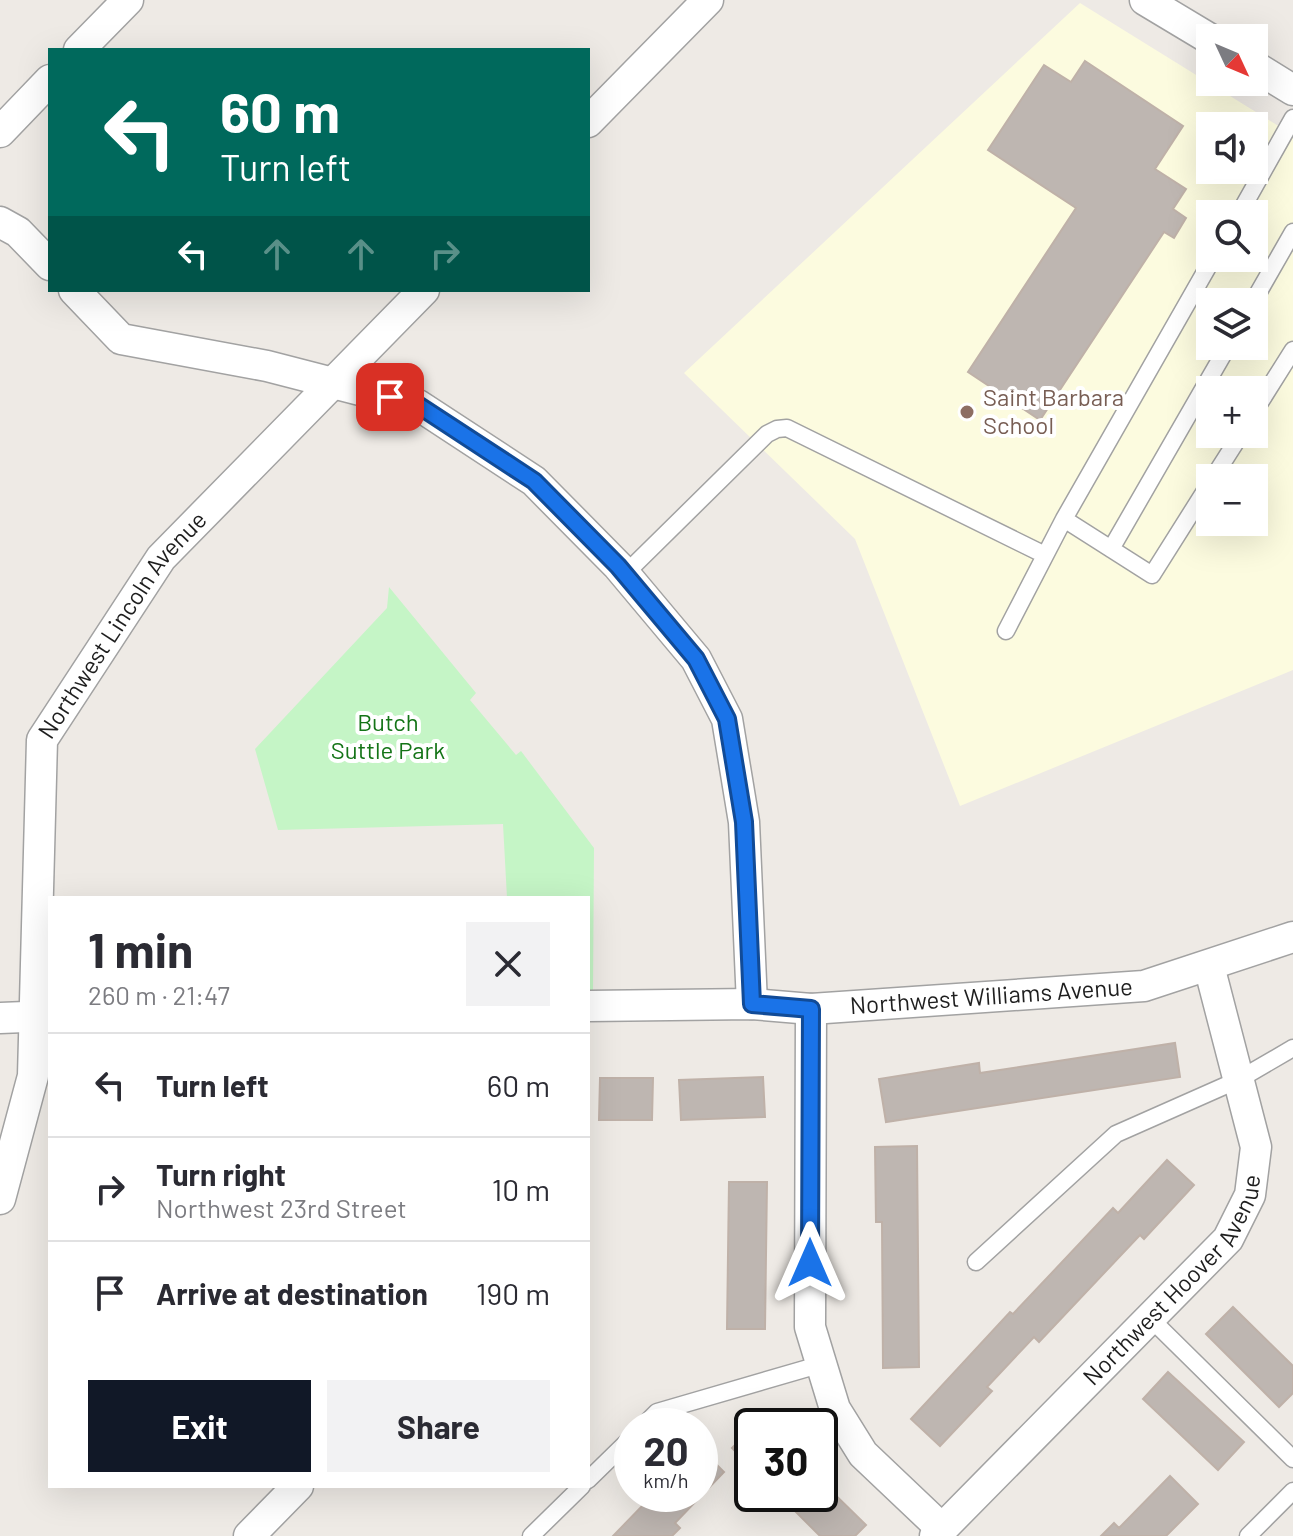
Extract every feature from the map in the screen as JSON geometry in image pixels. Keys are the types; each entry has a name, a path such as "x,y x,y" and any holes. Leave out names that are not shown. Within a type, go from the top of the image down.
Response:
{"street":[{"path":"81,48 128,0"},
{"path":"590,120 708,0"},
{"path":"1145,0 1196,31"},
{"path":"1268,75 1293,90"},
{"path":"0,132 48,82"},
{"path":"0,222 18,232 48,263"},
{"path":"76,292 121,339 267,366 418,405 534,481 625,574 696,659 727,719 744,822 752,1004"},
{"name":"Northwest Lincoln Avenue","path":"42,1017 42,740 161,558 422,292"},
{"name":"Northwest Williams Avenue","path":"590,1006 752,1004 811,1009 1144,986 1293,937"},
{"name":"Northwest Hoover Avenue","path":"939,1532 1228,1239 1250,1195 1256,1147 1209,966"},
{"path":"811,1009 810,1327 835,1409 863,1454 939,1532"},
{"path":"0,1018 42,1017 33,1076 0,1199"},
{"path":"249,1536 296,1488"}],"lane":[{"path":"1247,200 1293,118"},
{"path":"1261,288 1293,232"},
{"path":"1006,631 1064,519 1205,272"},
{"path":"1268,390 1293,350"},
{"path":"1111,549 1220,360"},
{"path":"625,574 767,434 787,428 1045,555"},
{"path":"1064,519 1152,575 1196,505"},
{"path":"976,1262 1116,1134 1238,1080 1293,1048"},
{"path":"1151,1319 1293,1459"},
{"path":"671,1408 822,1364"},
{"path":"590,1478 614,1455"},
{"path":"531,1536 580,1488"},
{"path":"1248,1536 1293,1491"}],"shaded area":[{"name":"Saint Barbara School","path":"1080,3 1196,75 1196,96 1230,96 1256,112 1196,112 1196,184 1268,184 1268,120 1293,135 1293,670 960,806 855,539 684,373"}],"green space":[{"name":"Butch Suttle Park","path":"389,587 476,693 470,700 516,755 521,751 594,848 593,990 590,990 590,896 507,896 503,824 278,830 255,749 387,608"}],"building":[{"path":"1085,61 1183,126 1155,169 1186,189 1173,209 1186,218 1174,238 1164,232 1040,420 968,372 1076,208 988,150 1044,65 1071,82"},
{"path":"1175,1043 1180,1077 886,1122 879,1079 979,1063 980,1073"},
{"path":"763,1077 765,1117 681,1120 679,1080"},
{"path":"600,1078 653,1078 652,1120 599,1120"},
{"path":"917,1146 919,1367 883,1368 882,1222 876,1222 875,1147"},
{"path":"1167,1160 1194,1185 1144,1239 1140,1235 1039,1342 1034,1337 987,1387 992,1391 940,1446 911,1419 1010,1312 1013,1314 1113,1208 1118,1213"},
{"path":"729,1182 767,1182 765,1329 727,1329"},
{"path":"1233,1307 1293,1366 1293,1393 1279,1407 1206,1334"},
{"path":"1168,1372 1244,1442 1218,1470 1143,1399"},
{"path":"1170,1476 1198,1504 1166,1536 1101,1536 1114,1523 1119,1528"},
{"path":"838,1498 866,1525 855,1536 820,1536 796,1512 838,1512"},
{"path":"636,1512 686,1512 675,1523 680,1528 672,1536 613,1536"}],"place":[{"name":"Saint Barbara School","path":"967,412"}],"route":[{"path":"390,397 418,405 534,481 618,566 696,659 727,719 744,822 752,1004 811,1009 810,1263"}]}
